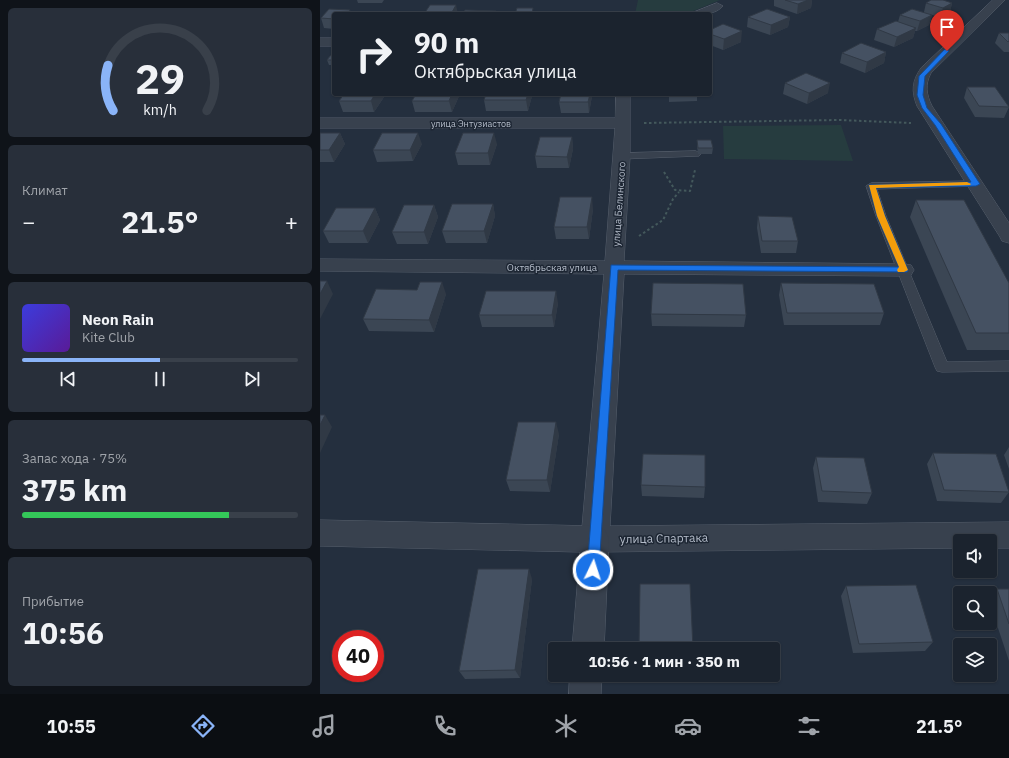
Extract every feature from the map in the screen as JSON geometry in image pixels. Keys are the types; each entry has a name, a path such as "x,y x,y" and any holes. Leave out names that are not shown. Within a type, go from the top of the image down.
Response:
{"street":[{"path":"999,0 922,76 920,95 925,108 938,124 1009,237"},
{"path":"703,12 717,6"},
{"path":"320,42 332,42"},
{"name":"улица Белинского","path":"588,642 622,156 621,123 623,96"},
{"name":"улица Энтузиастов","path":"320,123 621,123"},
{"name":"Октябрьская улица","path":"320,265 904,270"},
{"name":"улица Спартака","path":"320,533 595,539 1009,535"},
{"path":"585,694 586,682"}],"lane":[{"path":"622,156 696,154"},
{"path":"976,184 871,186 881,216 942,367 1009,366"}],"path":[{"path":"621,123 839,120 938,124"},
{"path":"651,155 665,173 672,188 679,192 690,191 692,177 698,164 696,154"},
{"path":"616,243 639,236 663,220 673,199 679,192"}],"green space":[{"path":"638,0 720,0 691,12 635,12"},
{"path":"841,125 853,161 724,159 723,126"}],"building":[{"path":"785,0 808,0 798,4"},
{"path":"931,0 943,0 952,3 943,8 926,3"},
{"path":"430,5 456,5 452,12 425,12"},
{"path":"517,8 533,8 532,12 516,12"},
{"path":"329,9 350,10 348,12 332,12 332,19 321,18"},
{"path":"767,9 790,17 771,25 748,17"},
{"path":"912,9 932,15 920,21 900,15"},
{"path":"465,10 496,11 495,12 464,12"},
{"path":"896,21 916,28 897,37 877,29"},
{"path":"723,24 742,31 724,39 712,35 712,29"},
{"path":"999,33 1009,33 1009,41 1008,42"},
{"path":"861,43 886,52 867,62 842,53"},
{"path":"332,54 332,60 327,60"},
{"path":"806,73 830,83 809,93 785,83"},
{"path":"967,87 995,87 1009,107 979,106"},
{"path":"343,96 374,96 371,101 339,101"},
{"path":"415,96 451,96 449,101 412,101"},
{"path":"485,96 527,96 526,100 484,100"},
{"path":"560,96 590,96 588,102 559,102"},
{"path":"320,133 340,133 329,150 320,150"},
{"path":"382,133 418,133 410,150 373,150"},
{"path":"463,133 494,133 488,153 455,153"},
{"path":"540,137 572,137 567,157 535,156"},
{"path":"697,140 711,140 713,148 698,148"},
{"path":"560,197 592,197 587,227 554,227"},
{"path":"916,200 964,200 1009,283 1009,333 976,333"},
{"path":"452,204 493,204 484,231 442,231"},
{"path":"404,205 434,205 424,232 392,232"},
{"path":"336,208 375,208 363,231 323,231"},
{"path":"758,216 792,217 798,241 762,241"},
{"path":"320,281 327,281 320,294"},
{"path":"420,282 442,282 429,320 363,319 376,289 417,290"},
{"path":"653,283 743,284 746,315 651,314"},
{"path":"781,283 874,284 884,313 787,313"},
{"path":"486,291 556,291 552,315 479,315"},
{"path":"320,415 325,415 320,425"},
{"path":"518,422 556,422 547,480 506,480"},
{"path":"933,453 996,454 1009,492 944,490"},
{"path":"643,454 705,455 705,487 641,485"},
{"path":"816,457 864,458 872,493 822,491"},
{"path":"478,569 529,569 515,670 459,671"},
{"path":"640,584 690,584 693,642 639,642"},
{"path":"916,585 933,642 859,644 846,586"},
{"path":"997,589 1009,589 1009,624"}],"slow traffic":[{"path":"901,270 904,270 881,216 871,186 967,184"}],"route":[{"path":"593,570 614,267 904,270 881,216 871,186 976,184 938,124 925,108 920,95 922,76 947,51"}]}
